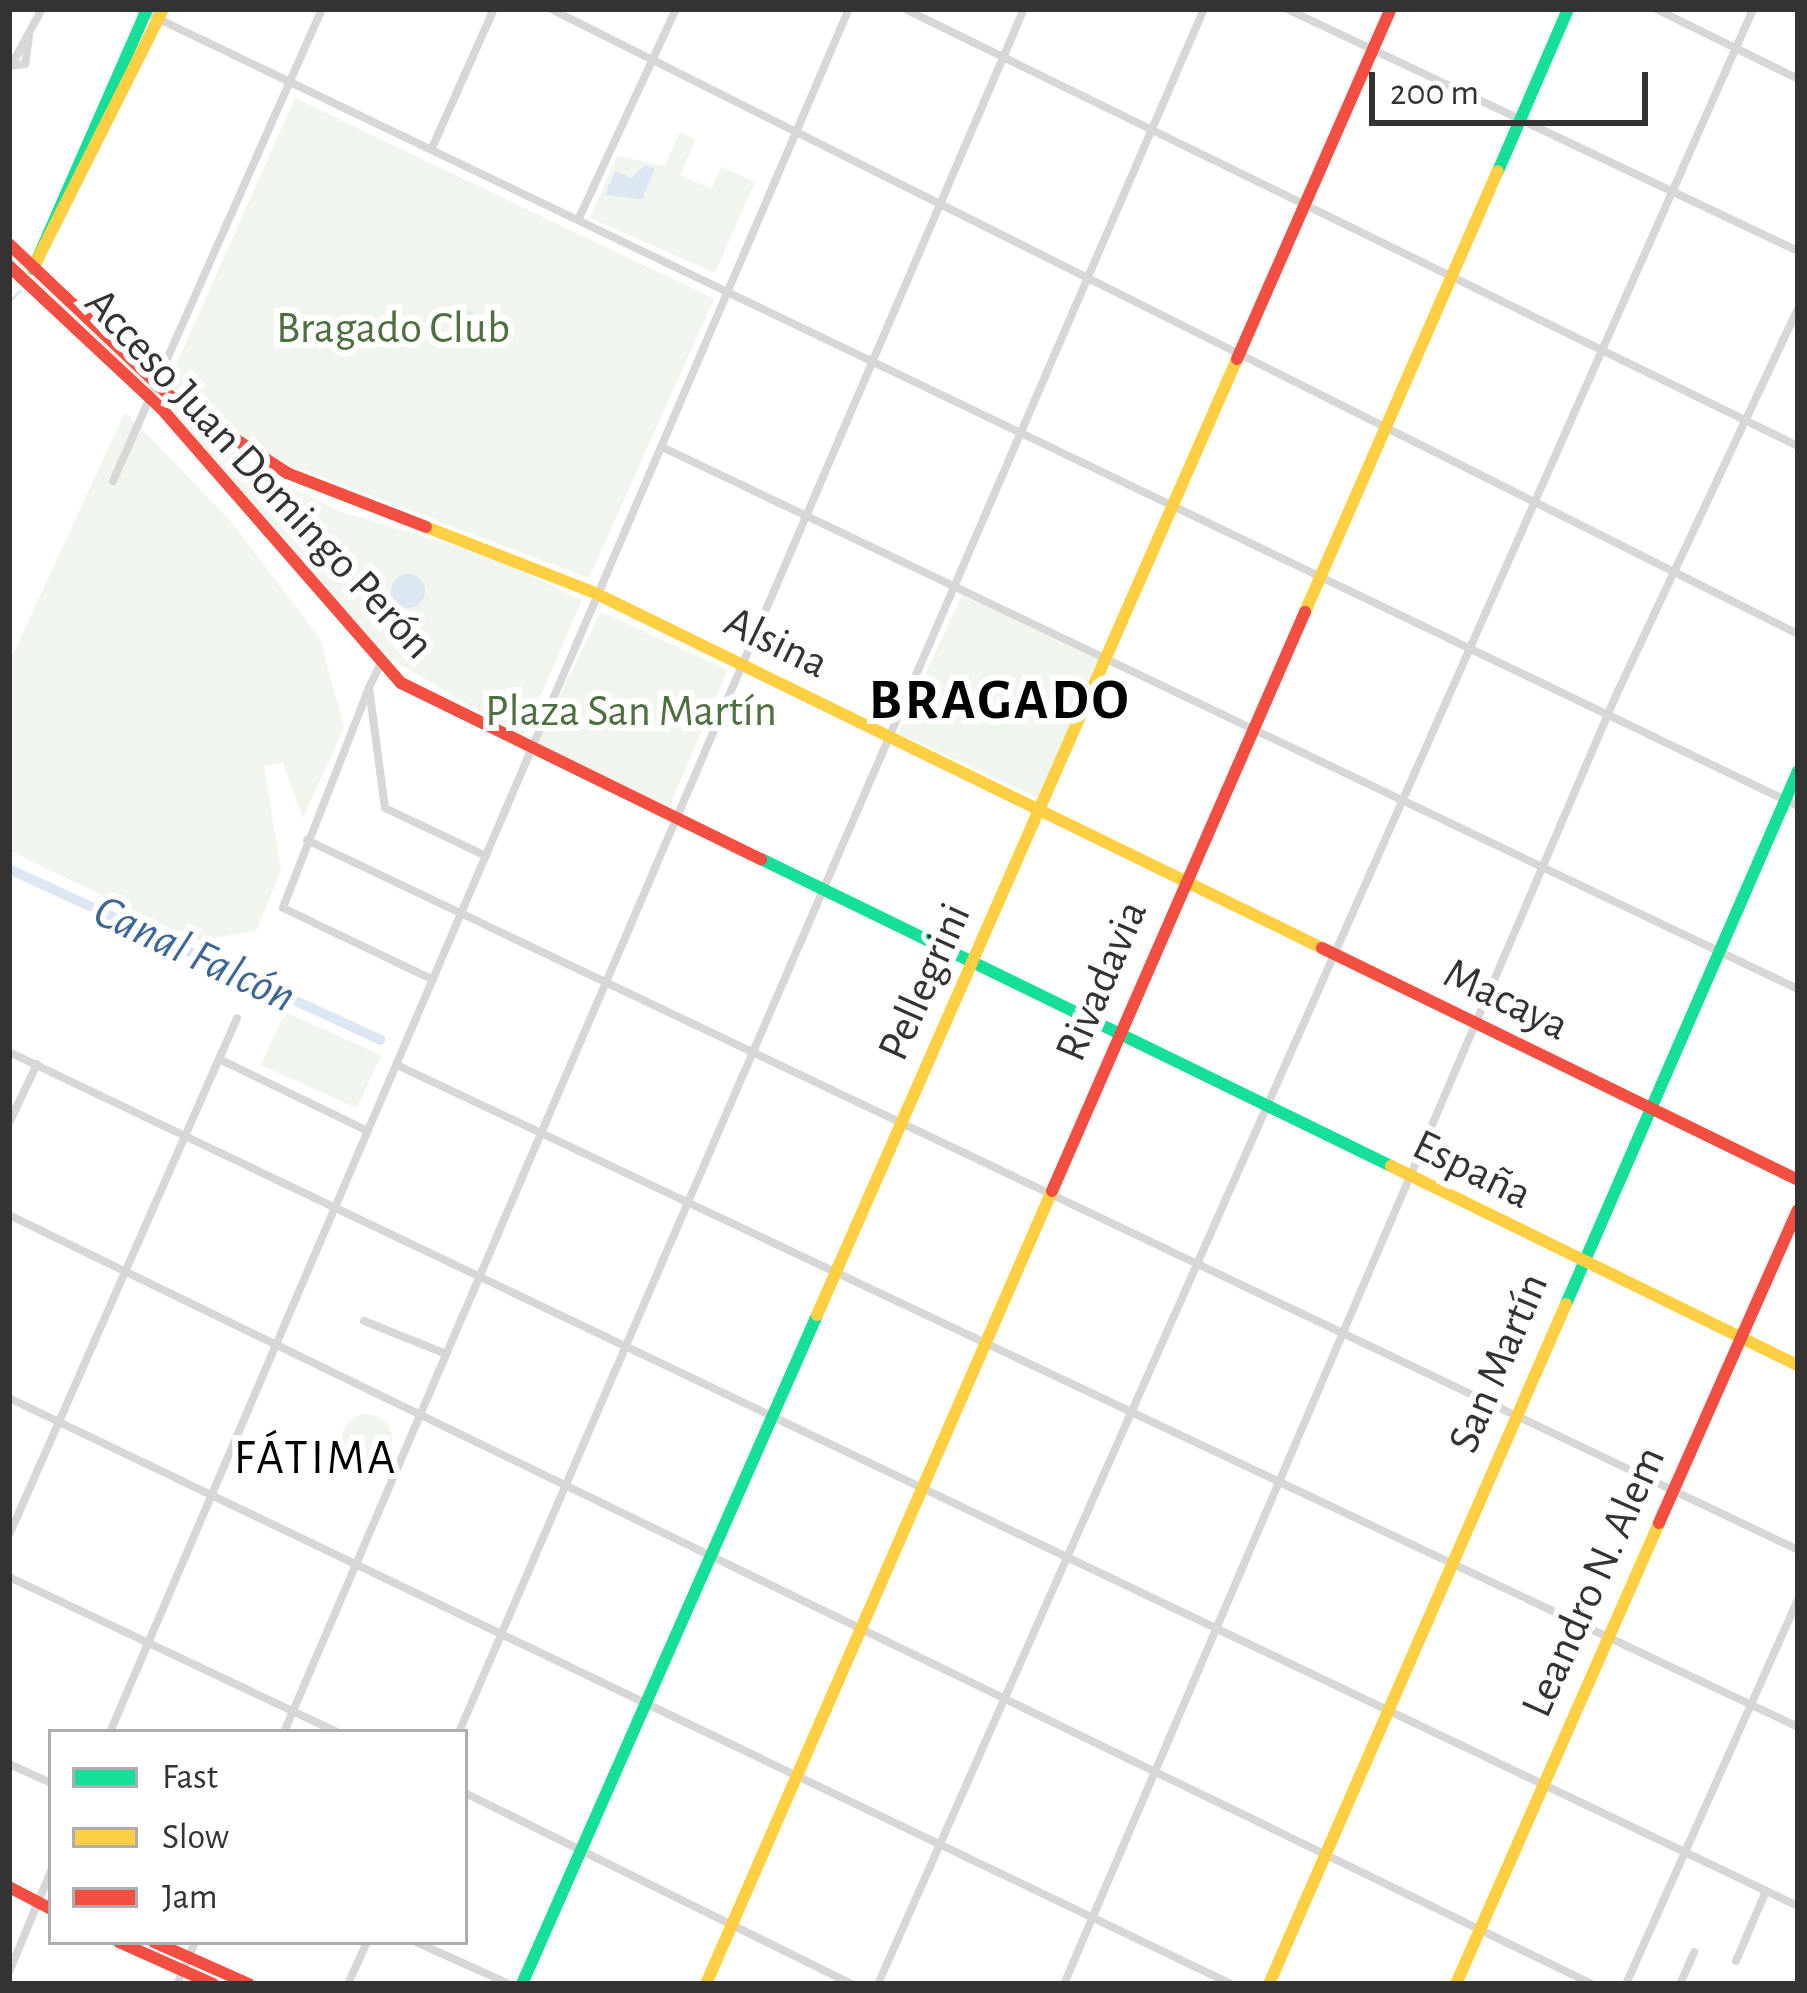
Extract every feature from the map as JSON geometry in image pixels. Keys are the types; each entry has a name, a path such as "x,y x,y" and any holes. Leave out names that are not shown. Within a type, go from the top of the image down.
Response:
{"main road":[{"name":"Pellegrini","path":"522,1984 1391,9"},
{"name":"Rivadavia","path":"706,1984 991,1337 1317,573 1568,9"},
{"path":"27,282 151,12"},
{"name":"Acceso Juan Domingo Perón","path":"9,244 157,385 286,473 595,593"},
{"name":"Acceso Juan Domingo Perón","path":"9,266 150,399 380,665 531,749 822,892"},
{"name":"Alsina","path":"595,593 1184,884"},
{"name":"San Martín","path":"1269,1984 1581,1264 1792,803 1798,771"},
{"name":"Macaya","path":"1184,884 1798,1180"},
{"name":"España","path":"822,892 1581,1264 1798,1365"},
{"name":"Leandro N. Alem","path":"1456,1984 1798,1210"},
{"path":"9,1887 47,1904"},
{"path":"126,1945 213,1984"},
{"path":"157,1945 183,1970 249,1984"}],"street":[{"path":"29,37 42,9"},
{"path":"113,481 322,9"},
{"path":"432,148 494,9"},
{"path":"551,9 1798,634"},
{"path":"579,218 676,9"},
{"path":"111,1729 849,9"},
{"path":"904,9 1798,446"},
{"path":"285,1729 738,664 1024,9"},
{"path":"460,1729 1084,277 1204,9"},
{"path":"1288,9 1798,251"},
{"path":"1656,9 1798,80"},
{"path":"878,1984 1199,1262 1396,797 1753,9"},
{"path":"151,12 1792,803"},
{"path":"1064,1984 1608,716 1798,309"},
{"path":"662,447 1798,989"},
{"path":"380,665 283,908 433,980"},
{"path":"369,688 389,814 486,856"},
{"path":"308,840 1348,1331 1798,1550"},
{"path":"9,1535 237,1018"},
{"path":"9,1052 629,1340 1798,1906"},
{"path":"219,1059 368,1131"},
{"path":"9,1124 37,1064"},
{"path":"397,1065 691,1195 1134,1404 1798,1727"},
{"path":"9,1215 1008,1696 1592,1984"},
{"path":"364,1321 446,1354"},
{"path":"9,1398 503,1630 1231,1984"},
{"path":"9,1577 330,1729"},
{"path":"1626,1984 1798,1599"},
{"path":"9,1764 48,1782"},
{"path":"468,1794 851,1984"},
{"path":"1736,1961 1766,1891"},
{"path":"9,1972 47,1904"},
{"path":"348,1984 366,1945"},
{"path":"423,1945 508,1984"},
{"path":"1680,1984 1694,1952"}],"green space":[{"name":"Bragado Club","path":"295,98 714,299 589,578 261,454 174,393 169,381"},
{"path":"680,132 696,139 680,175 711,189 721,167 755,182 715,273 590,218 617,156 665,166"},
{"path":"9,251 146,381 143,386 9,260"},
{"path":"175,406 259,471 342,512 492,557 582,600 523,737 389,658 169,412"},
{"path":"125,412 229,519 320,639 344,728 303,818 283,763 264,766 281,870 256,931 196,941 9,850 9,663"},
{"path":"962,595 1101,661 1037,798 898,733"},
{"name":"Plaza San Martín","path":"601,612 728,670 667,812 535,746"},
{"path":"285,1012 381,1055 357,1108 261,1065"},
{"path":"367,1414 385,1421 392,1439 385,1457 367,1464 349,1457 342,1439 349,1421"}],"shaded area":[{"path":"645,165 655,169 642,199 605,195 615,171 632,178"},
{"path":"468,310 501,330 496,342 459,331"},
{"path":"408,574 420,579 425,591 420,603 408,608 396,603 391,591 396,579"}],"waterway":[{"path":"9,302 20,290"},
{"name":"Canal Falcón","path":"9,869 380,1040"}],"traffic: fast":[{"path":"33,269 147,9"},
{"path":"1498,171 1568,9"},
{"path":"1566,1304 1798,771"},
{"path":"761,859 1391,1166"},
{"path":"522,1984 817,1315"}],"traffic: slow":[{"path":"33,268 163,9"},
{"path":"1305,612 1498,171"},
{"path":"817,1315 1237,359"},
{"path":"426,527 595,593 1322,948"},
{"path":"1391,1166 1798,1365"},
{"path":"706,1984 1052,1191"},
{"path":"1269,1984 1566,1304"},
{"path":"1456,1984 1659,1523"}],"traffic: jam":[{"path":"1237,359 1391,9"},
{"path":"9,244 171,397 287,473 426,527"},
{"path":"9,266 161,408 401,683 761,859"},
{"path":"1052,1191 1305,612"},
{"path":"1322,948 1798,1180"},
{"path":"1659,1523 1798,1210"},
{"path":"9,1887 48,1907"},
{"path":"126,1945 213,1984"},
{"path":"161,1945 249,1984"}],"district":[{"name":"BRAGADO","path":"1000,701"},
{"name":"FÁTIMA","path":"316,1460"}]}
